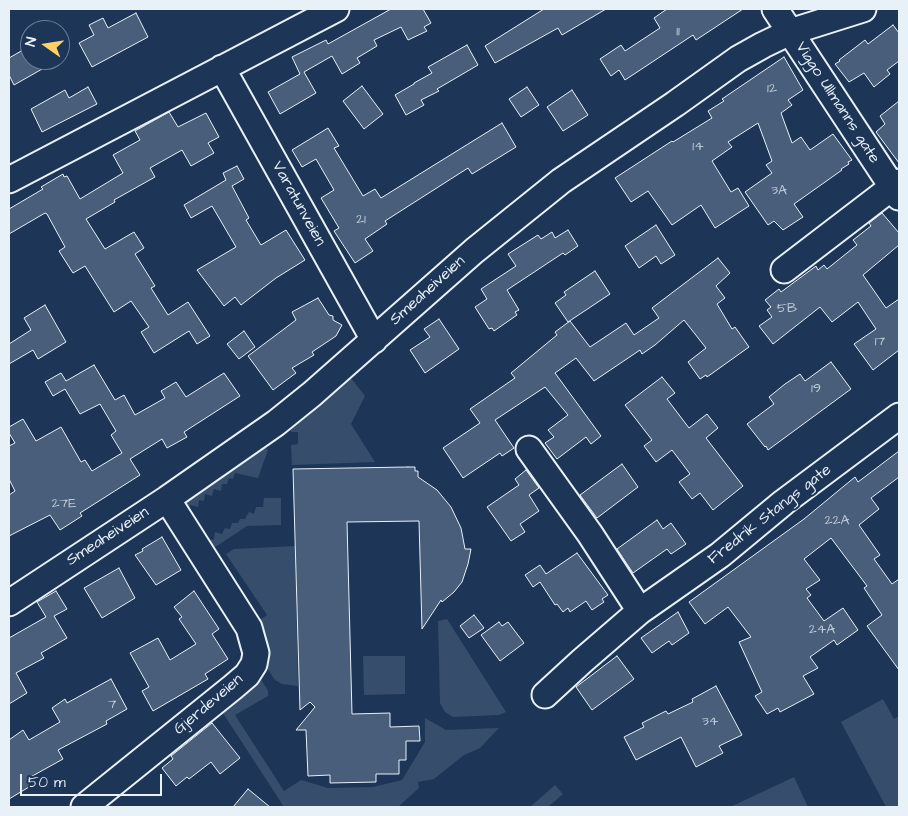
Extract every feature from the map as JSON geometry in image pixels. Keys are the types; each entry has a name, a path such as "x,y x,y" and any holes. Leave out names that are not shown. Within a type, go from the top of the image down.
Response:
{"street":[{"path":"9,180 336,9"},
{"name":"Viggo Ullmanns gate","path":"775,9 897,189"},
{"name":"Smeaheiveien","path":"9,603 276,424 474,251 561,180 675,104 738,59 790,32 864,9"},
{"name":"Varatunveien","path":"222,68 374,340"},
{"path":"784,270 897,189"},
{"name":"Fredrik Stangs gate","path":"545,694 640,612 720,555 784,502 899,416"},
{"path":"529,449 590,534 640,612"},
{"name":"Gjerdeveien","path":"84,807 233,687 247,675 254,664 256,653 249,628 166,499"}],"shaded area":[{"path":"351,378 365,396 351,424 375,462 292,465 291,445 298,444 298,432 291,432 291,430"},
{"path":"265,447 268,450 258,478 235,473 233,479 229,478 227,484 222,484 221,491 214,489 212,496 205,494 204,501 199,500 198,507 190,505 188,513 183,502"},
{"path":"264,498 281,498 281,525 247,526 217,546 213,546 210,540 214,539 215,532 222,534 225,528 230,529 232,523 238,523 240,519 245,519 249,512 254,514 256,507 263,507"},
{"path":"295,546 298,686 282,684 275,680 262,661 253,625 267,615 226,554 234,549"},
{"path":"447,619 506,712 499,715 453,717 445,712 440,703 438,621"},
{"path":"363,656 405,656 405,694 364,695"},
{"path":"258,678 268,691 268,696 235,715 284,791 301,780 328,788 373,787 402,780 425,742 425,718 446,730 499,728 480,748 464,755 434,779 418,782 419,788 398,807 284,807 219,707"},
{"path":"883,699 894,719 899,716 899,807 886,807 841,722"},
{"path":"794,777 808,807 730,807"},
{"path":"555,785 563,794 548,807 530,807"}],"building":[{"path":"391,9 423,9 431,23 424,27 427,31 408,40 401,27 374,40 377,46 357,58 360,63 342,74 332,56 304,72 316,93 280,114 268,92 300,74 292,57 326,40 328,44"},
{"path":"544,9 606,9 562,35 558,28 495,63 485,46"},
{"path":"667,9 743,9 696,40 693,35 625,80 619,70 611,76 600,59 621,45 625,51 660,28 654,18"},
{"path":"136,13 148,37 92,67 79,43 94,35 89,25 103,18 108,28"},
{"path":"893,25 899,33 899,61 887,70 890,74 874,87 864,73 849,82 835,64 865,40 868,44"},
{"path":"467,45 478,65 437,89 439,91 421,100 424,105 406,115 395,95 432,73 428,67"},
{"path":"20,52 20,70 40,70 14,85 9,75 9,58"},
{"path":"784,57 803,90 788,100 792,105 781,113 792,143 801,137 810,150 833,134 852,160 842,170 794,204 803,217 783,230 774,221 768,225 745,192 772,173 766,165 772,161 758,123 728,142 732,147 712,161 731,192 738,188 749,206 715,228 701,205 672,225 648,191 631,202 615,178 712,118 708,111 724,101 722,99"},
{"path":"362,86 383,114 364,129 343,101"},
{"path":"88,87 97,104 42,132 31,109 65,90 69,98"},
{"path":"527,87 539,105 521,117 509,99"},
{"path":"572,90 588,115 563,131 547,107"},
{"path":"899,101 899,163 876,132 885,124 880,116"},
{"path":"169,112 178,127 206,113 219,137 208,143 214,153 191,166 182,150 150,168 155,177 114,200 115,202 86,219 105,249 134,232 144,248 135,254 155,286 151,288 168,315 188,302 210,336 197,344 189,331 154,353 141,332 149,327 131,301 114,312 85,266 73,273 59,251 65,247 47,214 45,213 9,234 9,209 43,189 41,187 63,174 64,177 67,176 80,199 123,173 113,155 140,140 135,131"},
{"path":"502,123 516,147 472,174 468,168 385,221 387,224 365,239 373,251 355,263 334,231 339,228 321,198 334,190 316,159 302,167 292,150 328,128 339,146 334,148 363,196 375,189 381,198"},
{"path":"237,166 244,179 232,186 249,218 246,220 261,245 286,230 305,260 276,278 241,305 235,297 224,306 197,270 236,247 212,206 191,218 184,205 226,180 223,173"},
{"path":"882,213 899,233 899,245 863,275 886,308 899,299 899,350 873,370 854,344 876,329 858,302 832,322 820,307 773,344 759,326 772,317 767,310 771,307 765,300 779,289 781,292 816,266 818,270 824,265 827,269 857,245 853,240 871,226 869,223"},
{"path":"656,225 675,255 661,264 656,256 639,268 625,246"},
{"path":"568,230 578,246 565,255 563,253 507,290 519,310 515,312 517,315 494,331 492,328 489,329 475,307 487,299 481,289 516,266 508,254 538,235 541,239 552,232 555,238"},
{"path":"718,258 730,273 716,286 725,298 717,304 732,329 735,327 749,347 707,377 706,375 700,379 688,362 706,348 684,320 642,354 640,350 594,381 576,358 555,373 601,436 591,444 586,437 557,459 545,443 554,437 548,430 568,415 545,387 495,420 514,448 502,456 500,453 463,478 443,448 480,423 470,409 515,378 511,373 557,335 555,332 570,321 590,347 626,323 634,335 659,318 652,308"},
{"path":"595,271 610,294 568,322 555,303 566,295 564,292"},
{"path":"318,298 329,315 333,316 333,320 342,325 336,336 312,352 314,355 292,368 296,373 273,390 248,356 296,320 292,312"},
{"path":"45,305 66,342 38,359 33,350 9,364 9,344 31,330 24,318"},
{"path":"439,319 459,349 425,373 410,350 430,337 424,329"},
{"path":"244,331 255,347 239,359 227,344"},
{"path":"831,362 851,389 768,450 747,424 774,404 769,397 785,384 800,374 805,381"},
{"path":"94,365 115,400 124,395 135,415 165,398 161,391 176,382 186,397 224,373 240,396 184,432 187,437 167,448 162,439 130,459 140,475 80,513 82,516 60,530 50,515 9,536 9,495 15,491 9,479 9,446 15,443 9,433 9,427 23,419 36,441 61,427 81,462 85,460 92,471 122,453 111,435 116,431 100,404 80,414 65,389 53,396 45,382 61,373 66,381"},
{"path":"662,377 675,393 667,399 689,428 707,414 718,428 706,438 743,486 713,510 700,493 692,499 679,482 690,474 672,450 656,462 644,446 652,440 625,405"},
{"path":"899,451 899,477 871,498 879,509 859,525 880,555 874,559 892,584 899,579 899,670 867,626 882,615 864,588 867,586 831,538 804,559 820,580 806,589 811,595 807,598 824,621 843,608 858,630 837,645 834,640 810,657 818,668 803,676 814,694 780,712 778,708 767,714 755,696 762,692 739,642 751,637 728,607 705,624 689,602 804,519 855,477 858,482"},
{"path":"622,464 638,487 597,518 580,495"},
{"path":"415,467 415,471 418,471 418,477 437,490 451,507 461,528 465,549 471,549 468,564 462,582 454,592 442,602 441,600 422,629 419,521 347,522 352,714 390,713 390,727 419,726 420,741 406,741 406,760 399,760 399,774 376,774 376,782 330,783 330,775 308,776 306,730 296,730 315,707 310,702 300,710 293,469"},
{"path":"526,470 539,488 529,495 539,511 520,524 525,532 511,541 487,507 519,485 515,479"},
{"path":"657,520 663,529 671,523 686,544 671,554 667,549 633,573 617,549"},
{"path":"162,537 181,570 156,585 135,555"},
{"path":"577,553 608,595 602,599 604,602 592,610 586,601 570,612 568,608 563,612 557,604 555,605 540,582 533,587 525,575 540,565 546,574"},
{"path":"119,568 135,598 102,618 84,588"},
{"path":"56,591 67,609 54,616 67,638 41,653 44,658 16,673 27,693 9,704 9,638 46,617 37,602"},
{"path":"194,591 219,629 212,634 228,659 205,674 208,679 153,711 142,691 149,687 130,653 158,638 170,660 196,644 179,619 182,617 174,607"},
{"path":"678,612 689,633 672,645 669,641 652,653 641,638"},
{"path":"474,615 484,628 469,638 460,626"},
{"path":"499,622 502,626 508,622 524,643 500,661 481,635"},
{"path":"617,656 634,679 592,710 576,687"},
{"path":"111,679 127,709 106,721 107,724 58,750 63,759 27,779 31,785 9,799 9,740 23,730 29,740 60,722 52,708 65,699 67,703"},
{"path":"716,686 742,735 719,746 723,753 696,767 681,737 636,760 624,737 644,727 642,723 666,711 668,714 693,702 692,699"},
{"path":"212,723 240,758 220,774 211,762 189,779 187,777 176,786 162,768 173,759 171,756"},
{"path":"248,789 270,807 233,807"}]}
